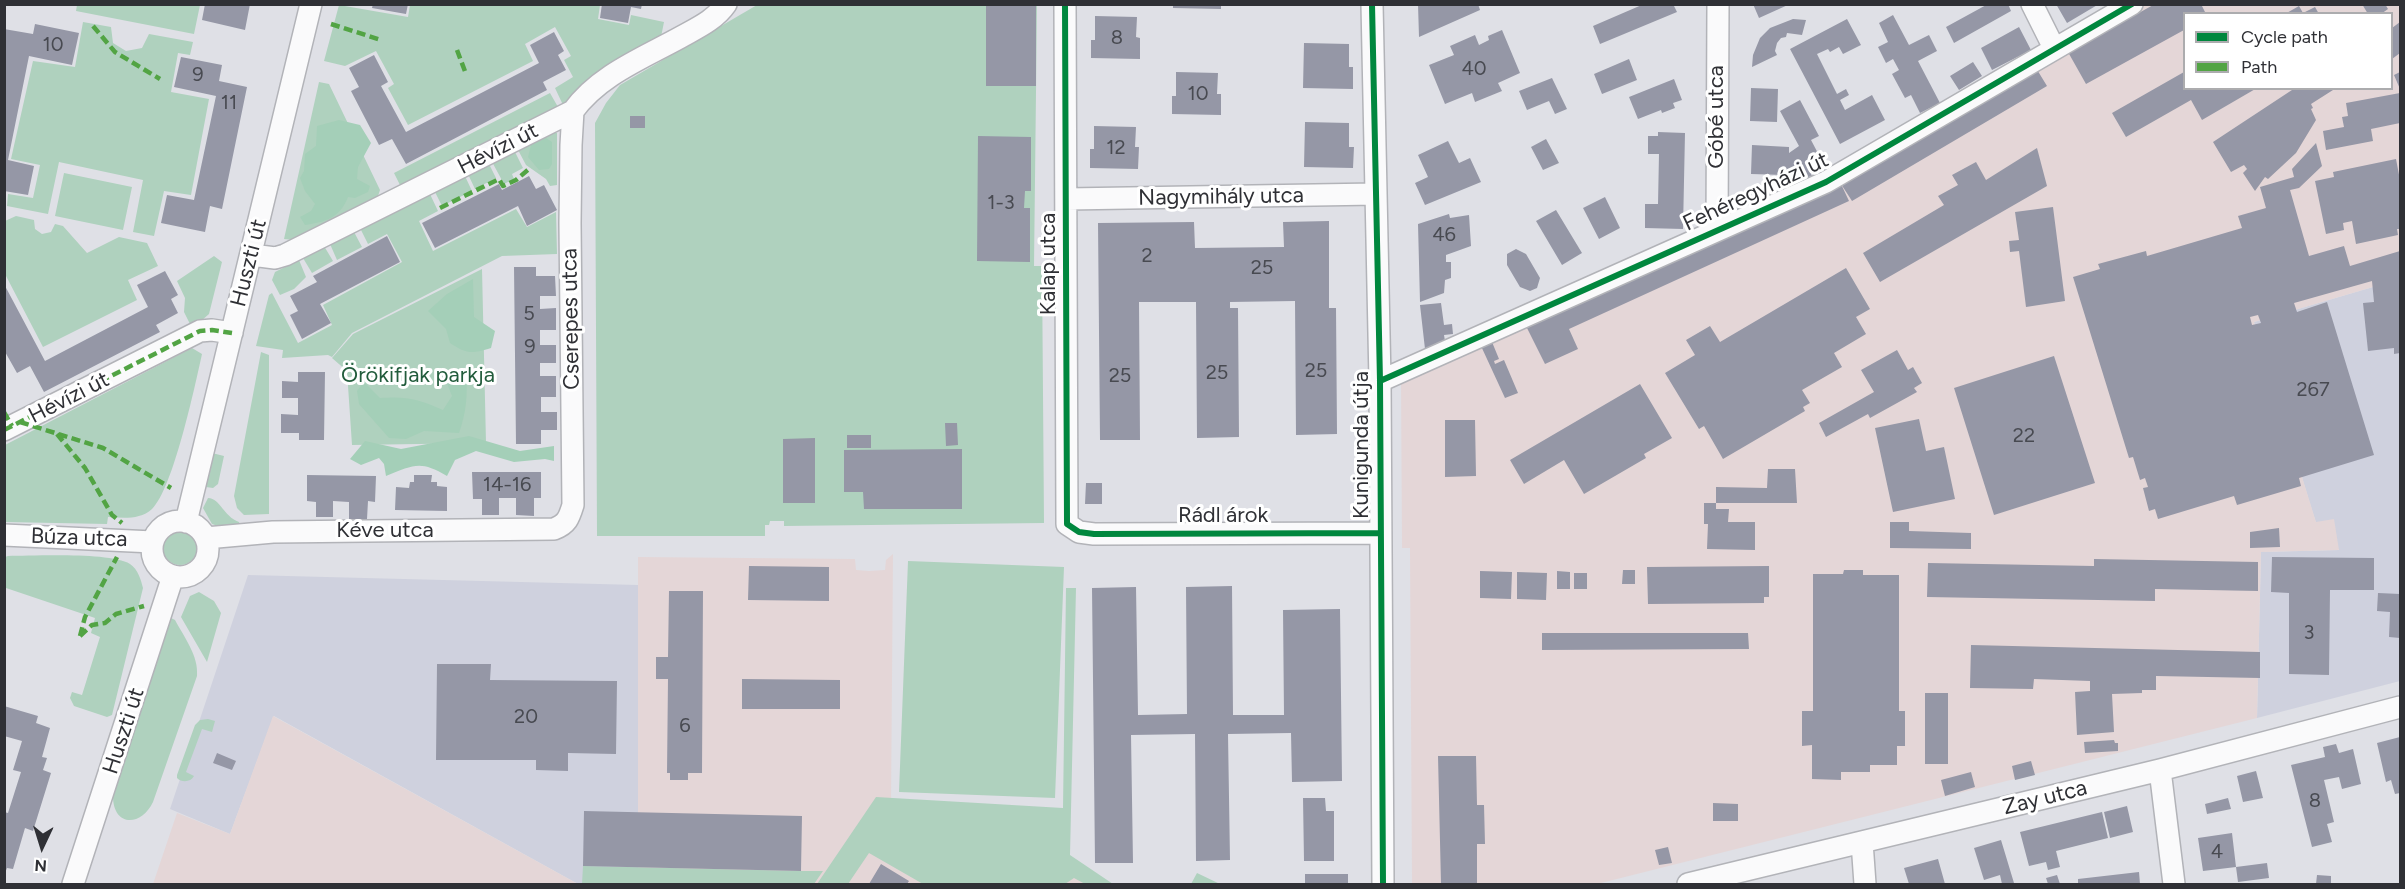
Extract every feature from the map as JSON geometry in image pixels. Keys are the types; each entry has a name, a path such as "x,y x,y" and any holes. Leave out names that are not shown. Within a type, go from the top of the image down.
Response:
{"street":[{"name":"Huszti út","path":"186,522 311,4"},
{"name":"Hévízi út","path":"252,255 275,258 285,255 573,111 588,94 613,74 711,20 726,4"},
{"name":"Kalap utca","path":"1065,4 1067,524"},
{"name":"Kunigunda útja","path":"1372,4 1380,381 1383,885"},
{"name":"Góbé utca","path":"1717,230 1718,4"},
{"path":"2032,4 2054,48"},
{"name":"Fehéregyházi út","path":"1380,381 1826,182 2132,4"},
{"name":"Cserepes utca","path":"563,525 569,519 573,505 570,223 573,111"},
{"name":"Nagymihály utca","path":"1067,199 1376,194"},
{"name":"Hévízi út","path":"7,423 200,331 232,333"},
{"path":"176,522 186,522 198,527 206,538 209,552 204,566 195,574 184,577 173,576 163,571 156,563 152,553 153,542 158,532 166,525 176,522"},
{"name":"Rádl árok","path":"1067,524 1079,532 1094,534 1380,533"},
{"name":"Kéve utca","path":"206,538 273,532 554,529 563,525"},
{"name":"Búza utca","path":"4,535 153,542"},
{"name":"Huszti út","path":"73,885 173,576"},
{"name":"Zay utca","path":"1688,885 2160,770 2400,707"},
{"path":"2160,770 2174,885"},
{"path":"1862,842 1865,885"}],"shaded area":[{"path":"2146,5 2400,5 2400,279 2254,322 2316,522 2334,519 2339,550 2261,552 2257,718 1597,884 1412,884 1410,548 1402,548 1401,380 1840,181 2036,66"},
{"path":"2400,279 2400,681 2257,718 2261,552 2339,550 2316,523 2254,322"},
{"path":"893,554 891,806 1067,866 1101,884 638,884 638,557 855,559 856,570 869,571 885,570 886,560"},
{"path":"248,575 638,585 638,884 578,884 274,716 230,834 170,809"},
{"path":"273,716 578,884 153,884 177,813 230,834"}],"green space":[{"path":"77,4 200,5 194,34 76,11"},
{"path":"339,5 408,17 410,5 600,5 598,19 629,25 631,15 664,22 661,37 598,71 563,105 555,88 573,77 564,60 571,56 555,27 525,44 533,61 408,125 388,88 394,84 376,51 345,66 324,61"},
{"path":"757,5 1037,5 1034,266 1042,266 1044,523 784,526 784,521 770,521 769,525 765,525 765,536 597,536 595,123 606,103 620,85"},
{"path":"83,22 111,27 113,43 126,51 142,48 149,34 193,42 190,55 178,53 171,92 209,99 191,195 164,191 154,236 133,232 143,180 59,162 48,214 7,206 8,194 33,198 40,165 11,159 33,61 75,67"},
{"path":"319,82 329,84 380,190 377,199 294,240 284,239"},
{"path":"550,93 558,107 401,187 394,173"},
{"path":"339,120 360,125 371,143 358,167 357,179 370,186 368,192 355,198 348,197 341,210 331,218 305,225 300,217 311,211 315,204 305,191 300,178 304,171 305,154 316,146 317,126"},
{"path":"545,132 557,133 557,185 550,186 546,179 526,165 517,148"},
{"path":"546,138 552,142 552,164 549,169 539,170 528,157 531,145"},
{"path":"513,148 523,168 512,174 514,179 504,184 491,160"},
{"path":"488,162 496,178 475,189 467,172"},
{"path":"64,173 132,187 123,230 55,216"},
{"path":"464,174 472,191 442,206 434,190"},
{"path":"429,192 438,211 419,221 433,251 516,209 527,227 556,212 557,254 502,256 352,333 332,357 328,355 282,358 283,350 256,346 269,295 272,293 298,343 332,325 323,305 402,262 387,234 368,244 360,228"},
{"path":"16,216 34,220 35,229 42,234 51,232 55,224 63,226 87,253 119,237 147,243 158,266 128,280 137,300 43,347 5,274 5,221"},
{"path":"354,232 362,247 337,260 330,244"},
{"path":"324,246 333,261 312,273 303,258"},
{"path":"214,256 222,262 209,314 191,326 184,312 185,298 177,281"},
{"path":"299,260 306,277 294,289 280,295 272,280 275,272"},
{"name":"Örökifjak parkja","path":"482,269 486,443 352,445 347,371 332,358 353,334"},
{"path":"473,279 474,317 495,331 491,348 469,352 450,343 446,329 428,311 447,294"},
{"path":"192,348 202,354 189,412 168,481 152,509 137,517 108,517 107,524 5,522 5,445"},
{"path":"261,352 269,355 269,514 244,515 237,508 234,496"},
{"path":"455,370 466,375 467,383 466,404 459,433 424,431 406,439 389,438 359,404 357,391 364,382 380,398 413,399 443,410 452,396 446,381 448,374"},
{"path":"469,436 520,451 554,446 554,461 545,459 514,462 476,451 455,460 447,476 430,468 417,466 386,476 384,464 379,458 361,465 350,459 365,441 401,449"},
{"path":"212,453 224,456 218,484 213,488 206,487 205,484"},
{"path":"208,498 216,501 229,516 239,522 240,526 224,528 212,524 203,508"},
{"path":"180,531 192,536 197,548 192,560 180,565 168,560 163,548 168,536"},
{"path":"5,557 106,558 130,564 137,572 143,588 112,715 107,717 74,706 70,698 72,692 82,695 100,637 91,633 95,618 5,589"},
{"path":"908,561 1064,567 1055,798 899,792"},
{"path":"1066,588 1076,588 1070,855 1113,884 1085,884 1074,878 1065,884 923,884 869,853 848,884 817,884 876,797 1063,808"},
{"path":"199,592 214,601 221,613 207,662 181,617 190,596"},
{"path":"171,618 175,620 190,647 196,661 197,676 153,802 142,816 128,820 118,814 113,796"},
{"path":"200,720 215,721 212,732 202,729 186,772 194,776 189,781 179,780 177,775 195,725"},
{"path":"583,866 823,871 814,884 582,884"},
{"path":"1197,873 1220,884 1191,884"}],"building":[{"path":"205,4 250,4 245,30 202,20"},
{"path":"373,4 408,4 406,14 372,8"},
{"path":"602,4 642,4 641,9 631,7 628,23 600,18"},
{"path":"1173,4 1221,4 1221,9 1173,8"},
{"path":"1418,4 1478,4 1480,10 1419,37"},
{"path":"1644,4 1673,4 1677,12 1600,44 1593,26"},
{"path":"1753,4 1790,4 1759,18"},
{"path":"1988,4 2008,4 2011,11 1954,43 1946,27"},
{"path":"2056,4 2099,4 2067,23"},
{"path":"2155,4 2201,4 2205,12 2183,12 2183,31 2086,84 2068,52"},
{"path":"2362,4 2385,4 2388,9 2384,12 2367,12"},
{"path":"986,6 1036,6 1036,86 986,86"},
{"path":"2299,6 2302,12 2288,12"},
{"path":"2315,7 2318,12 2305,12"},
{"path":"1893,15 1909,45 1929,35 1937,51 1918,61 1940,103 1920,113 1911,95 1905,98 1892,74 1899,70 1893,59 1886,63 1878,47 1888,42 1879,23"},
{"path":"1095,16 1137,17 1136,37 1140,38 1140,59 1091,58 1091,40 1095,40"},
{"path":"1793,19 1806,20 1802,35 1787,33 1786,37 1781,38 1777,43 1775,51 1777,55 1752,67 1753,55 1760,38 1770,28"},
{"path":"1847,19 1861,45 1843,54 1839,47 1830,52 1828,49 1817,54 1837,94 1846,89 1849,95 1840,100 1845,110 1872,95 1885,120 1840,144 1790,49"},
{"path":"2400,22 2400,53 2393,58 2393,27"},
{"path":"35,24 79,33 72,65 29,56 8,160 34,166 28,195 4,191 4,29 33,34"},
{"path":"2019,27 2031,50 1992,70 1981,48"},
{"path":"1502,30 1520,73 1498,83 1502,91 1475,102 1472,93 1445,104 1429,65 1454,55 1450,46 1475,35 1479,45 1489,40 1488,36"},
{"path":"554,32 564,51 558,55 566,70 543,82 547,90 406,164 392,139 379,145 351,91 359,87 349,68 374,55 388,82 381,86 406,132 539,63 530,45"},
{"path":"1304,43 1349,44 1349,67 1353,67 1353,89 1303,88"},
{"path":"181,57 222,65 219,81 247,87 222,209 210,206 205,232 161,223 167,195 194,200 216,96 174,87"},
{"path":"1629,59 1637,80 1602,94 1594,74"},
{"path":"1973,62 1982,76 1959,90 1950,76"},
{"path":"2036,68 2047,86 1852,201 1841,184"},
{"path":"1176,72 1218,73 1217,94 1221,94 1221,115 1172,114 1172,96 1176,96"},
{"path":"2400,72 2400,89 2394,75"},
{"path":"2183,73 2183,90 2254,90 2202,120 2191,100 2126,137 2112,113"},
{"path":"1552,78 1567,109 1555,114 1549,101 1527,110 1519,91"},
{"path":"1674,79 1682,100 1673,103 1675,108 1662,113 1661,110 1638,119 1629,97"},
{"path":"1751,88 1778,89 1777,122 1750,121"},
{"path":"2292,90 2333,90 2311,104 2316,120 2296,153 2268,179 2265,177 2255,191 2243,173 2247,169 2244,165 2231,172 2213,142"},
{"path":"2400,93 2400,123 2371,129 2373,141 2326,150 2323,131 2344,127 2342,117 2348,116 2346,103"},
{"path":"1800,100 1819,136 1811,140 1821,159 1807,166 1812,176 1801,181 1796,172 1785,171 1784,175 1751,174 1752,145 1789,147 1789,153 1799,146 1780,111"},
{"path":"630,116 645,116 645,128 630,128"},
{"path":"1305,122 1349,123 1349,147 1354,147 1353,168 1304,167"},
{"path":"1094,126 1136,127 1135,147 1139,147 1138,169 1090,168 1090,149 1094,149"},
{"path":"1658,132 1685,133 1683,229 1645,228 1645,204 1658,204 1659,154 1648,154 1648,136 1658,136"},
{"path":"978,136 1031,137 1031,191 1025,191 1024,208 1030,208 1030,262 977,261"},
{"path":"1546,139 1559,163 1543,170 1531,147"},
{"path":"1448,141 1459,163 1470,158 1481,182 1425,205 1415,183 1428,177 1418,155"},
{"path":"2316,143 2322,166 2299,188 2290,190 2309,256 2344,246 2350,266 2400,251 2400,353 2394,354 2394,348 2368,351 2363,303 2374,302 2372,281 2294,303 2297,312 2327,302 2374,455 2299,478 2301,486 2237,505 2234,496 2158,519 2155,509 2149,511 2143,488 2148,487 2145,478 2140,480 2133,457 2129,458 2073,277 2100,269 2098,264 2146,251 2147,256 2242,228 2238,216 2266,208 2260,187 2294,177 2292,169","holes":["2258,315 2261,323 2252,325 2250,317"]},
{"path":"2037,148 2047,186 1880,282 1863,253 1944,205 1938,196 1958,185 1952,175 1976,162 1986,180"},
{"path":"2396,159 2400,180 2398,235 2356,244 2352,221 2343,223 2344,230 2326,234 2315,181 2334,177 2333,172"},
{"path":"529,176 536,189 544,185 557,210 527,226 518,206 435,248 422,223 499,184 502,190"},
{"path":"1841,184 1849,201 1569,329 1578,349 1545,364 1527,328"},
{"path":"1605,197 1620,228 1599,239 1583,208"},
{"path":"2053,207 2065,301 2026,307 2019,251 2010,252 2009,241 2019,240 2015,212"},
{"path":"1556,210 1582,253 1562,265 1536,221"},
{"path":"1449,214 1450,218 1469,215 1471,246 1446,255 1446,262 1451,262 1451,278 1445,280 1444,293 1420,302 1418,224"},
{"path":"1329,221 1329,308 1336,308 1337,434 1296,435 1295,301 1230,302 1230,308 1238,308 1239,437 1197,438 1196,302 1139,302 1140,440 1100,440 1098,223 1194,222 1195,248 1284,247 1283,222"},
{"path":"387,236 400,262 320,304 331,323 302,339 290,315 298,311 290,296 317,282 313,276"},
{"path":"1516,249 1526,254 1540,278 1537,288 1530,291 1520,287 1507,265 1507,254"},
{"path":"514,267 536,267 536,276 555,276 556,296 540,296 540,309 556,308 556,330 540,330 540,345 556,345 556,363 540,363 540,376 556,376 556,397 541,397 541,412 557,412 557,430 541,430 541,444 516,444"},
{"path":"1846,268 1870,309 1856,317 1866,334 1834,353 1842,367 1802,390 1810,403 1803,407 1805,411 1723,459 1704,426 1699,429 1665,373 1695,355 1686,340 1710,326 1720,342"},
{"path":"165,271 178,295 171,299 178,313 156,325 160,332 44,392 30,366 17,373 4,350 4,284 45,361 148,307 137,285"},
{"path":"1441,303 1444,325 1452,324 1453,334 1444,335 1446,347 1425,349 1420,305"},
{"path":"1492,342 1499,359 1494,361 1495,364 1504,360 1518,393 1505,398 1481,346"},
{"path":"1897,350 1908,370 1913,367 1922,383 1914,388 1917,392 1870,418 1868,414 1826,437 1819,423 1874,392 1861,370"},
{"path":"2054,356 2095,483 1994,515 1954,388"},
{"path":"298,372 325,372 324,440 299,440 299,433 281,433 281,414 298,415 298,398 282,398 282,381 298,382"},
{"path":"1640,384 1672,438 1644,454 1646,458 1584,494 1564,460 1524,484 1510,460"},
{"path":"1919,419 1926,451 1944,447 1955,499 1893,512 1875,428"},
{"path":"1445,420 1475,420 1476,476 1445,477"},
{"path":"945,423 957,423 958,445 946,446"},
{"path":"847,435 871,435 871,448 847,448"},
{"path":"815,438 815,503 783,503 783,439"},
{"path":"962,449 962,509 864,509 863,492 844,492 844,450"},
{"path":"1768,469 1795,469 1797,503 1716,503 1716,487 1767,488"},
{"path":"472,472 541,472 541,498 534,498 534,516 516,515 516,498 499,498 499,515 482,515 482,499 473,499"},
{"path":"307,475 376,476 375,502 368,501 367,519 349,519 349,502 333,501 333,517 316,517 316,502 307,501"},
{"path":"414,475 432,475 431,482 437,482 437,486 447,487 447,511 395,510 396,487 409,488 410,482 414,482"},
{"path":"1086,483 1102,483 1102,504 1085,504"},
{"path":"1704,503 1716,503 1716,509 1729,509 1728,522 1755,522 1755,550 1707,549 1708,524 1704,524"},
{"path":"1890,522 1909,522 1909,531 1971,533 1971,549 1890,548"},
{"path":"2279,528 2280,547 2250,548 2250,532"},
{"path":"2272,557 2374,558 2374,590 2330,590 2329,675 2289,674 2289,593 2271,592"},
{"path":"2094,559 2258,562 2258,591 2155,589 2155,601 1927,597 1928,563 2094,566"},
{"path":"749,566 829,567 829,601 748,600"},
{"path":"1769,566 1769,597 1764,597 1764,603 1648,604 1647,567"},
{"path":"1623,570 1635,570 1635,584 1622,584"},
{"path":"1844,570 1863,570 1863,575 1899,575 1899,711 1905,711 1905,746 1897,746 1897,765 1870,765 1870,772 1841,772 1841,780 1812,779 1812,745 1802,746 1802,711 1813,711 1813,574 1843,574"},
{"path":"1480,571 1512,572 1511,599 1480,598"},
{"path":"1557,571 1570,572 1570,589 1557,589"},
{"path":"1517,572 1547,573 1546,600 1517,599"},
{"path":"1574,573 1587,573 1587,589 1574,589"},
{"path":"1232,586 1233,715 1284,715 1283,610 1340,609 1342,781 1292,782 1291,733 1228,734 1230,860 1196,861 1195,734 1131,735 1133,863 1095,863 1092,588 1136,587 1138,715 1187,714 1186,587"},
{"path":"669,591 703,591 702,773 688,773 688,780 670,780 670,773 667,773 668,679 656,679 656,657 668,657"},
{"path":"2378,593 2400,594 2400,638 2389,637 2390,612 2377,611"},
{"path":"1542,633 1748,633 1749,649 1542,650"},
{"path":"1971,645 2260,652 2260,678 2156,676 2156,690 2112,694 2114,732 2077,735 2075,692 2090,691 2090,681 2034,679 2033,689 1970,688"},
{"path":"437,664 491,664 490,680 617,681 616,754 568,753 568,771 536,770 536,760 436,760"},
{"path":"742,679 840,680 840,709 742,709"},
{"path":"1925,693 1948,693 1948,764 1925,764"},
{"path":"4,706 38,716 36,723 50,728 42,757 47,758 43,770 51,773 33,831 25,828 13,869 7,868 5,873 4,812 8,813 21,772 13,770 22,741 4,736"},
{"path":"2400,737 2400,793 2395,794 2391,780 2386,782 2377,743"},
{"path":"2114,740 2118,743 2118,751 2085,753 2084,742"},
{"path":"2336,744 2339,753 2353,749 2361,784 2342,789 2339,777 2324,780 2334,822 2327,824 2332,842 2312,847 2291,765 2325,757 2323,747"},
{"path":"217,753 236,761 232,770 213,763"},
{"path":"1438,756 1476,756 1477,805 1484,805 1485,844 1477,844 1477,884 1441,884"},
{"path":"2031,761 2035,775 2015,780 2012,766"},
{"path":"2256,771 2263,798 2243,802 2237,776"},
{"path":"1971,772 1975,787 1945,796 1941,780"},
{"path":"1303,798 1325,798 1326,811 1334,811 1334,861 1304,861"},
{"path":"2228,798 2231,809 2207,814 2205,804"},
{"path":"1713,803 1738,804 1738,821 1713,821"},
{"path":"2127,806 2133,832 2110,838 2104,812"},
{"path":"584,811 802,816 801,871 583,866"},
{"path":"2102,812 2108,838 2056,851 2060,867 2048,870 2046,862 2029,866 2020,832"},
{"path":"2232,833 2236,867 2203,871 2198,838"},
{"path":"2001,840 2014,883 2002,884 2000,875 1984,880 1974,848"},
{"path":"1668,847 1672,863 1659,865 1655,850"},
{"path":"1938,859 1945,884 1909,884 1904,868"},
{"path":"2267,863 2269,878 2238,882 2236,867"},
{"path":"881,864 909,881 907,884 869,884"},
{"path":"2139,872 2140,884 2078,884 2078,879"},
{"path":"1305,874 1348,874 1348,884 1305,884"},
{"path":"2057,875 2060,884 2048,884 2046,878"},
{"path":"2317,875 2331,876 2331,884 2316,884"}],"marked path":[{"path":"331,24 381,40"},
{"path":"93,26 115,52 160,79"},
{"path":"457,50 466,74"},
{"path":"440,208 499,179 503,186 516,180 529,169"},
{"path":"4,430 200,331 232,333"},
{"path":"4,412 12,426"},
{"path":"20,422 103,448 171,488"},
{"path":"57,434 85,468 112,515 122,523"},
{"path":"80,636 85,617 117,557"},
{"path":"80,636 92,625 105,623 116,614 144,606"}],"cycle path":[{"path":"1065,4 1067,524 1079,532 1094,534 1380,533"},
{"path":"1372,4 1380,381 1383,884"},
{"path":"1380,381 1826,182 2132,4"}]}
